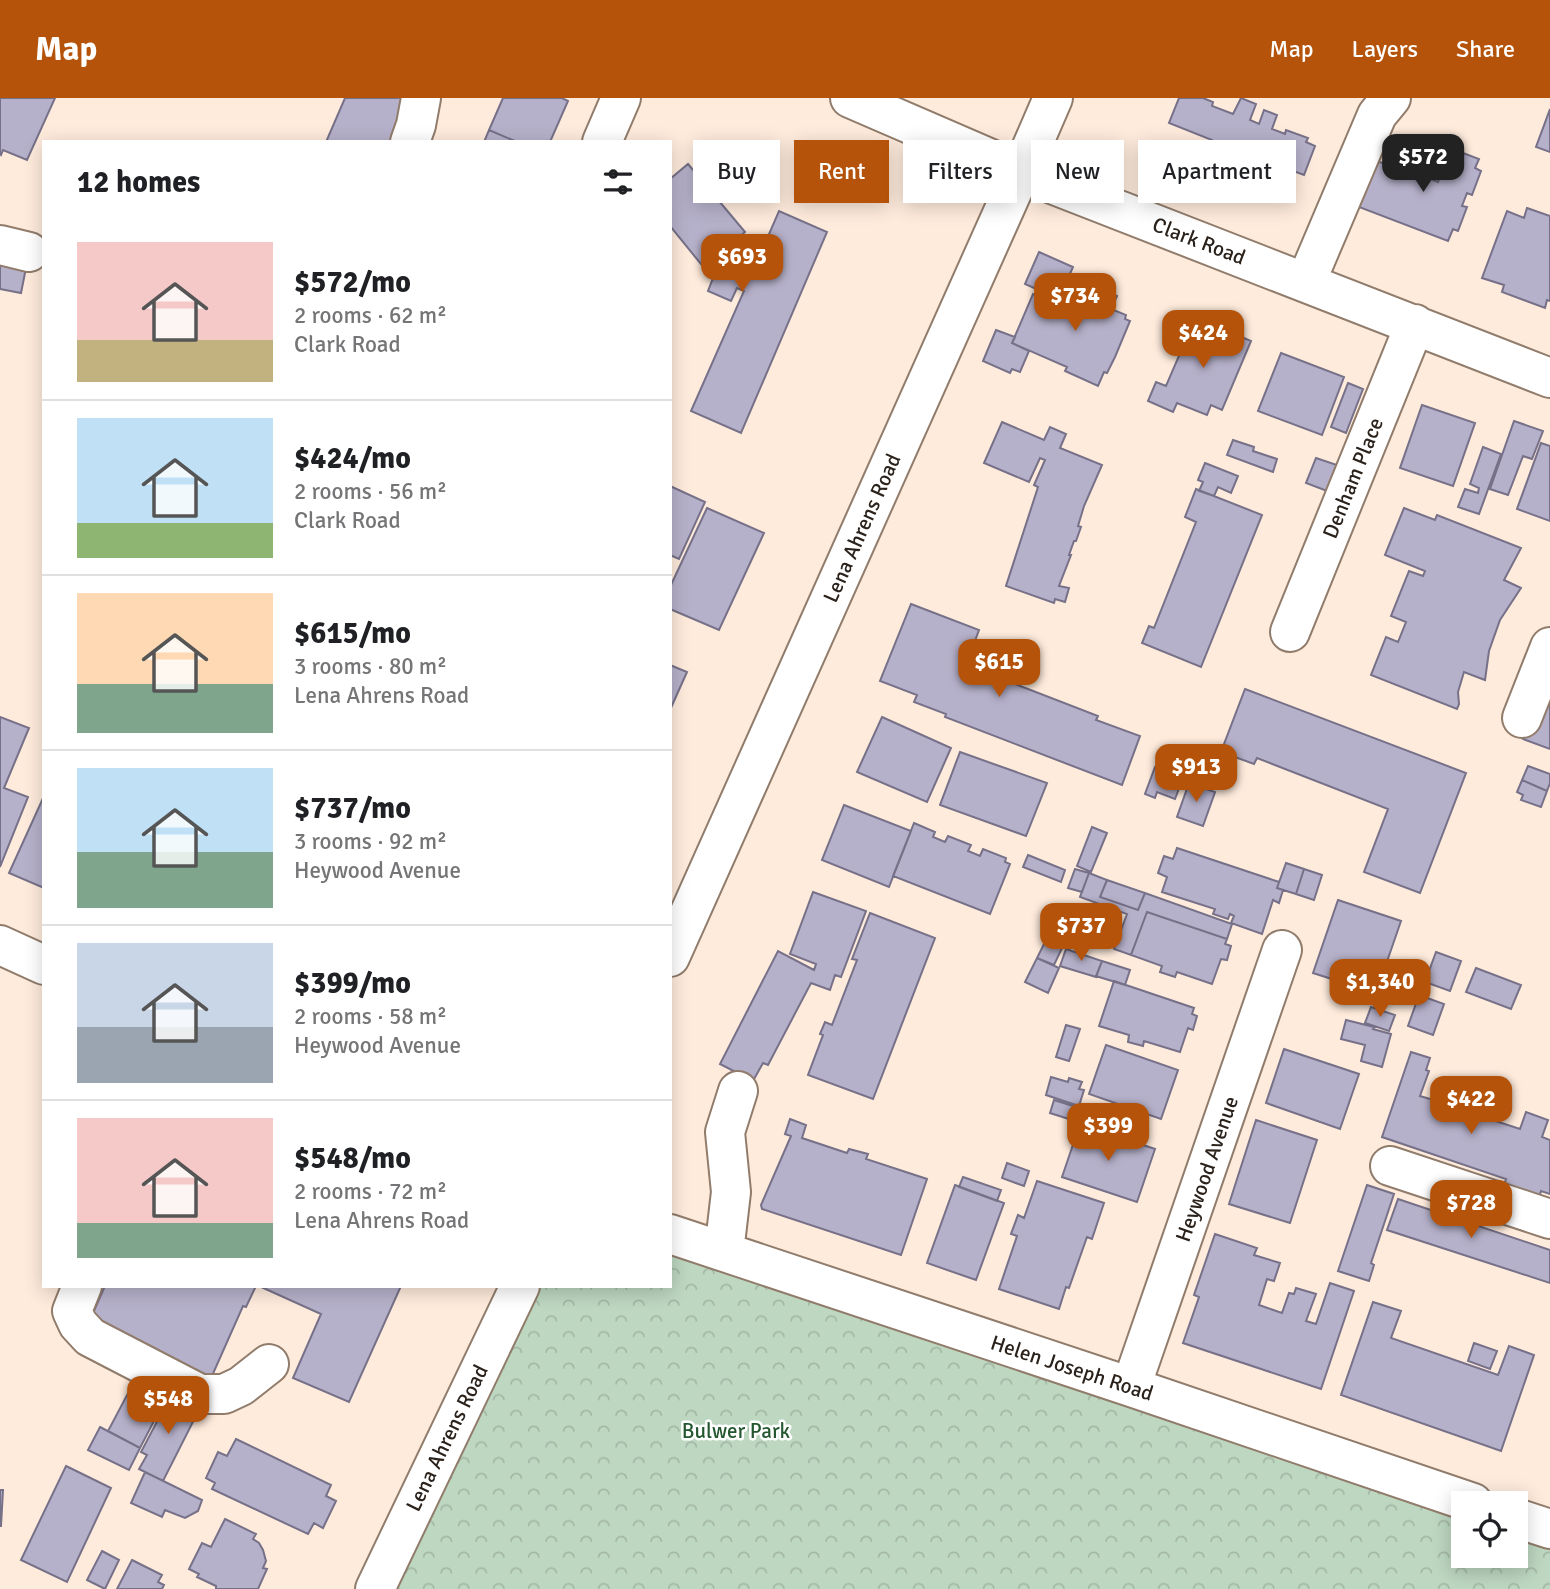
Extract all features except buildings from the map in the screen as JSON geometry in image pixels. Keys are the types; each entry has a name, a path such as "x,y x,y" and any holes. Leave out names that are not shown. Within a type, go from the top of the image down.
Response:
{"street":[{"path":"411,140 421,98"},
{"path":"603,140 621,98"},
{"name":"Lena Ahrens Road","path":"672,953 1053,98"},
{"path":"1306,282 1377,115 1391,98"},
{"name":"Clark Road","path":"872,102 1021,172 1550,378"},
{"name":"Denham Place","path":"1290,632 1415,324"},
{"path":"1522,718 1550,647"},
{"path":"0,946 42,964"},
{"name":"Heywood Avenue","path":"1131,1387 1282,950"},
{"path":"724,1252 731,1192 725,1132 738,1091"},
{"path":"1390,1166 1550,1219"},
{"name":"Helen Joseph Road","path":"672,1235 1451,1496"},
{"path":"81,1288 72,1311 78,1324 90,1338 200,1394 224,1394 241,1386 269,1363"},
{"name":"Lena Ahrens Road","path":"374,1589 519,1288"},
{"path":"1528,1522 1550,1529"}],"green space":[{"name":"Bulwer Park","path":"672,1239 1451,1504 1451,1568 1528,1568 1528,1530 1550,1537 1550,1589 387,1589 525,1288 672,1288"}]}
